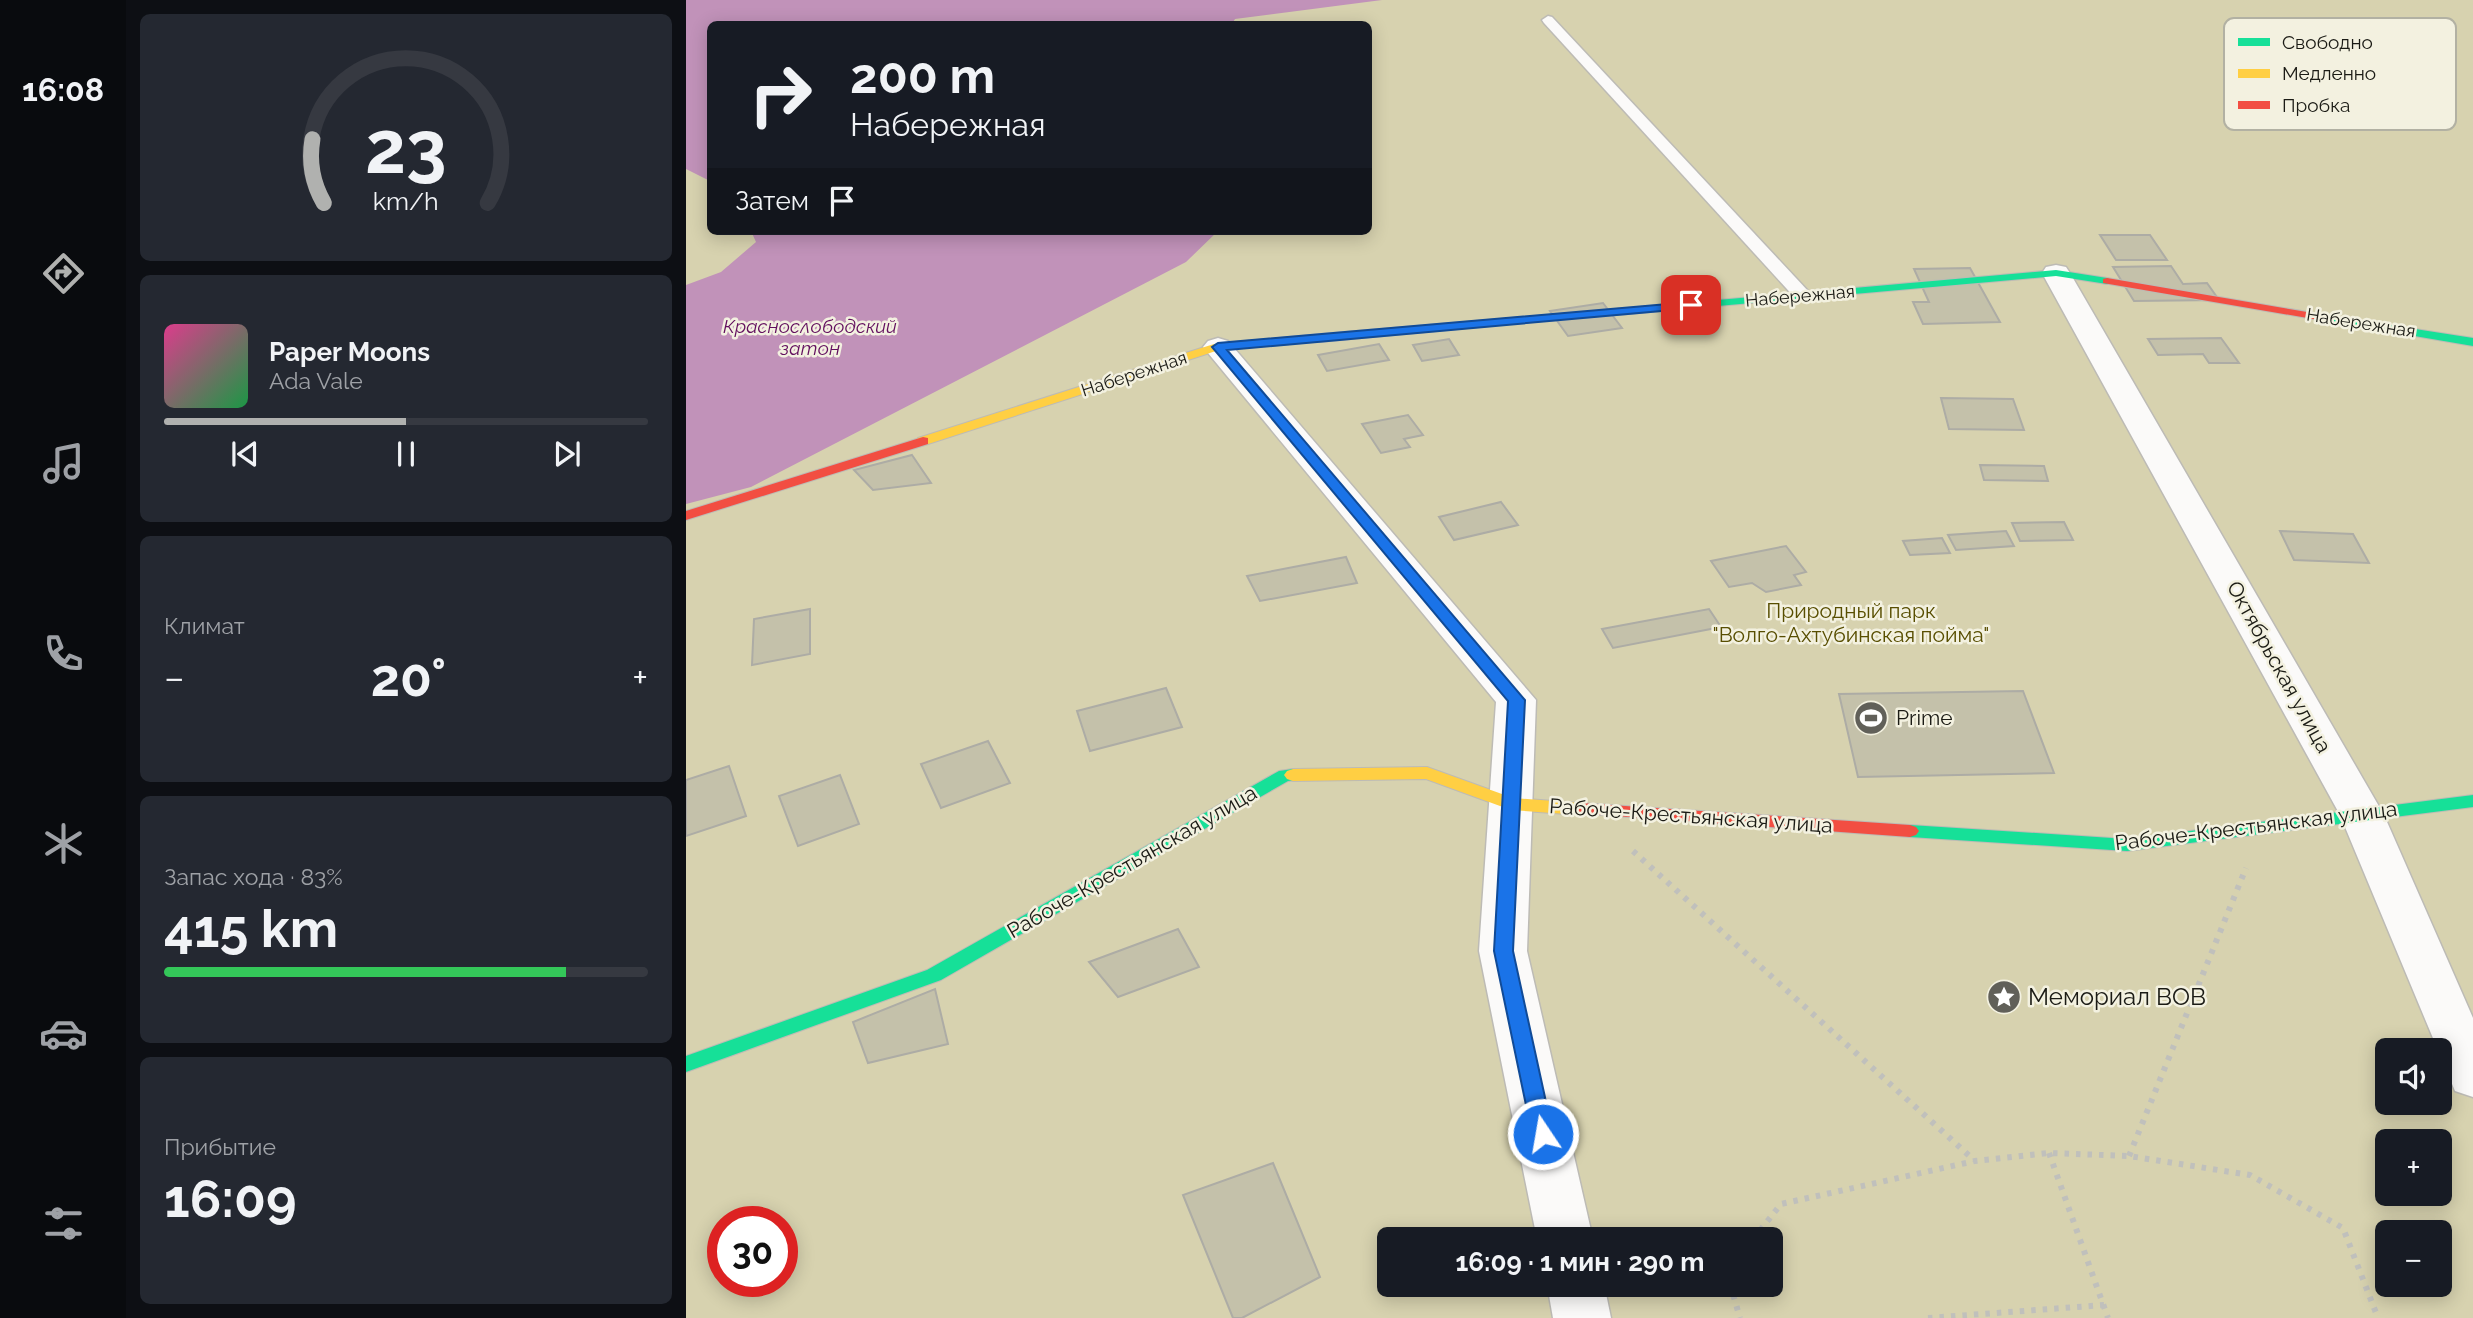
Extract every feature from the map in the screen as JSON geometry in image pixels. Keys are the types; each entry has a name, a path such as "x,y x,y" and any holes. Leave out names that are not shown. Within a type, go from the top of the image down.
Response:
{"street":[{"name":"Набережная","path":"686,516 1218,347 2056,273 2473,342"},
{"name":"Октябрьская улица","path":"2056,273 2362,815 2473,1076"},
{"path":"1218,347 1516,700 1503,951 1562,1227"},
{"name":"Рабоче-Крестьянская улица","path":"686,1064 934,975 1285,775 1427,773 1511,804 2127,845 2473,801"},
{"path":"1578,1297 1582,1318"}],"lane":[{"path":"1548,20 1802,296"}],"path":[{"path":"1587,809 1975,1161"},
{"path":"2129,1156 2262,828"},
{"path":"2049,1153 2108,1318"},
{"path":"1763,1227 1781,1204 1975,1161 2049,1153 2129,1156 2250,1175 2343,1228 2378,1318"},
{"path":"1734,1297 1740,1318"},
{"path":"1928,1318 2104,1305"}],"green space":[{"name":"Природный парк \"Волго-Ахтубинская пойма\"","path":"686,0 2473,0 2473,1318 686,1318"}],"water":[{"path":"686,0 1382,0 1234,21 707,21 707,180 686,169"},
{"name":"Краснослободский затон","path":"753,235 1214,235 1186,262 751,487 686,504 686,285 721,272 756,242"}],"building":[{"path":"2100,235 2150,235 2167,260 2116,260"},
{"path":"2171,266 2183,284 2207,283 2219,300 2134,301 2113,267"},
{"path":"1970,268 2000,322 1923,324 1913,302 1929,302 1914,269"},
{"path":"1603,303 1622,328 1568,336 1550,311"},
{"path":"2221,338 2239,363 2209,363 2203,354 2158,355 2148,339"},
{"path":"1449,339 1459,355 1422,361 1413,345"},
{"path":"1379,344 1389,360 1327,371 1318,355"},
{"path":"1941,398 2013,399 2024,430 1949,429"},
{"path":"1408,415 1423,435 1404,439 1410,447 1381,453 1362,424"},
{"path":"912,455 931,483 873,490 854,470"},
{"path":"1980,465 2044,466 2048,481 1984,480"},
{"path":"1501,502 1518,525 1454,540 1439,517"},
{"path":"2064,522 2073,540 2020,541 2012,523"},
{"path":"2006,531 2014,546 1956,550 1948,535"},
{"path":"2280,531 2353,534 2369,563 2294,560"},
{"path":"1942,538 1950,553 1910,555 1903,541"},
{"path":"1786,546 1806,572 1794,575 1801,585 1766,592 1752,583 1729,587 1711,561"},
{"path":"1346,557 1357,583 1260,601 1247,576"},
{"path":"810,609 810,654 752,665 754,619"},
{"path":"1709,609 1721,627 1613,648 1602,629"},
{"path":"1166,688 1182,727 1090,751 1077,711"},
{"path":"2023,691 2054,773 1858,777 1839,694"},
{"path":"988,741 1010,783 941,808 921,764"},
{"path":"729,766 746,816 686,836 686,780"},
{"path":"840,775 859,824 798,846 779,796"},
{"path":"1178,929 1199,967 1118,997 1089,962"},
{"path":"935,989 948,1044 868,1063 853,1022"},
{"path":"1273,1163 1320,1277 1242,1318 1233,1318 1183,1195"}],"traffic: fast":[{"path":"1548,318 2056,273 2107,281"},
{"path":"2325,318 2473,342"},
{"path":"686,1064 934,975 1285,775 1293,775"},
{"path":"1910,831 2127,845 2473,801"}],"traffic: slow":[{"path":"923,441 1218,347 1320,338"},
{"path":"1293,775 1427,773 1511,804 1580,809"}],"traffic: jam":[{"path":"2107,281 2325,318"},
{"path":"1320,338 1548,318"},
{"path":"686,516 923,441"},
{"path":"1580,809 1910,831"}],"place":[{"name":"Prime","path":"1871,718"},
{"name":"Мемориал ВОВ","path":"2004,997"}],"route":[{"path":"1543,1134 1503,951 1516,700 1218,347 1691,305"}]}
